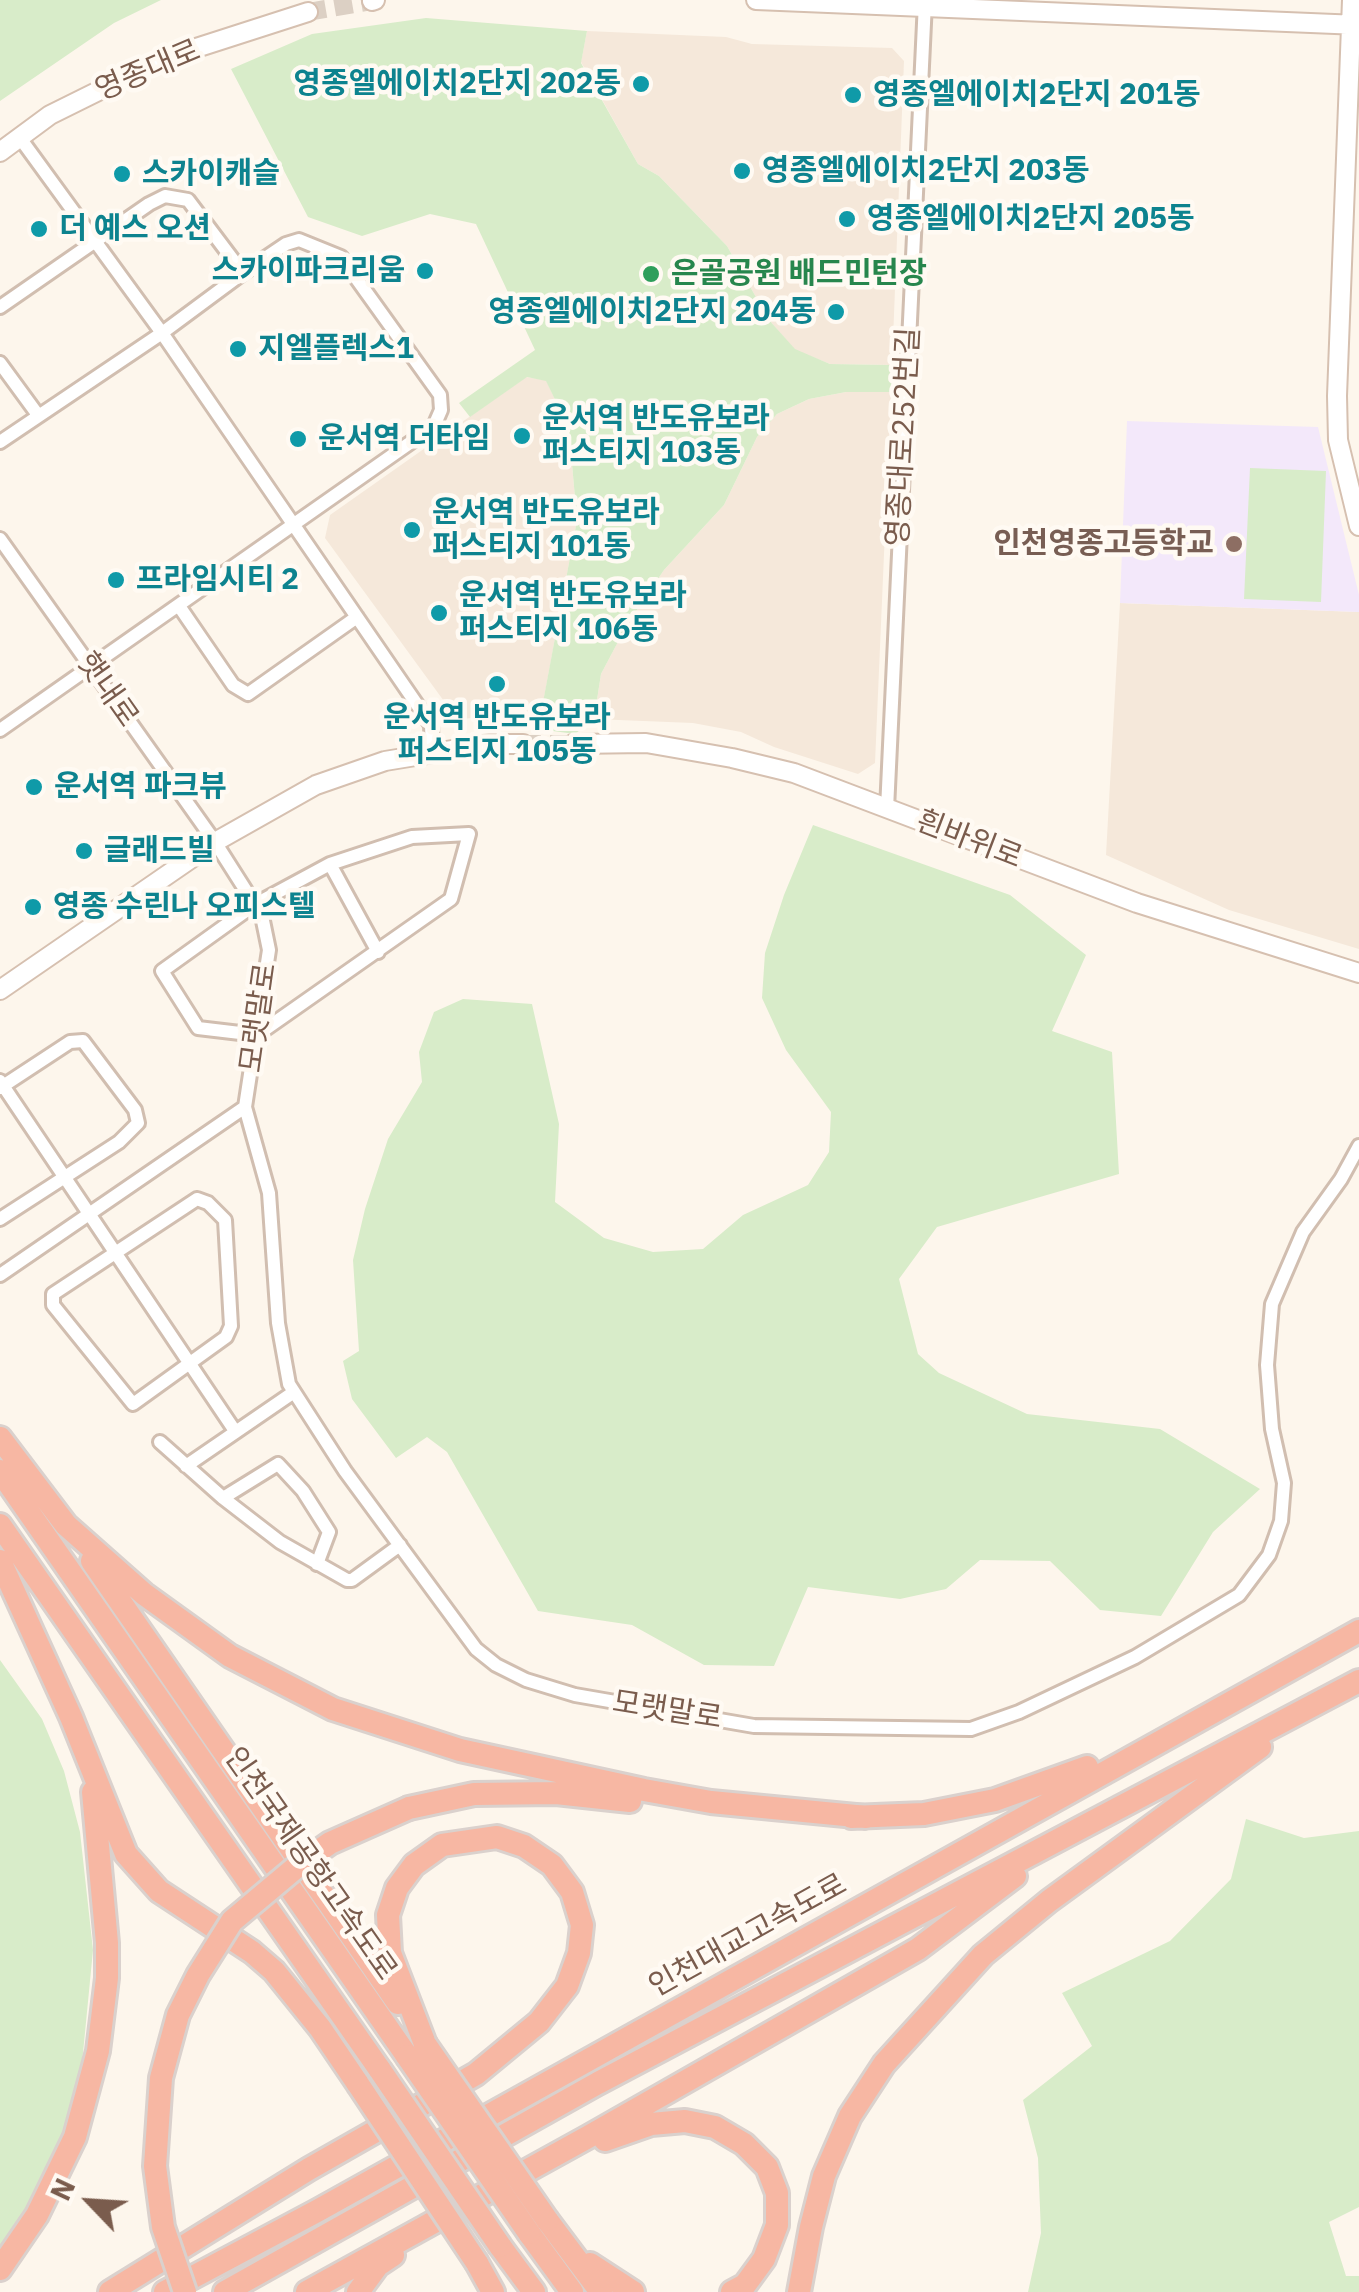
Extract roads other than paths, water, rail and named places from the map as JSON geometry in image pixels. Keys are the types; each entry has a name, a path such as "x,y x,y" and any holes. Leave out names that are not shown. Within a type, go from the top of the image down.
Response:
{"highway":[{"path":"0,1438 140,1626 416,2050"},
{"name":"인천국제공항고속도로","path":"0,1470 416,2050 538,2227 572,2292"},
{"name":"인천국제공항고속도로","path":"0,1524 534,2292"},
{"path":"66,1525 144,1594 230,1656 278,1683 376,1725 510,1762 675,1796 866,1817"},
{"path":"0,1561 71,1717 126,1854 143,1876 176,1904 252,1952 274,1971 320,2028 477,2262 493,2292"},
{"name":"인천대교고속도로","path":"165,2292 334,2202 1359,1630"},
{"name":"인천대교고속도로","path":"225,2292 598,2083 1359,1680"},
{"path":"800,2292 810,2227 824,2176 850,2116 884,2064 930,2010 983,1956 1049,1901 1336,1694"},
{"path":"185,2292 163,2228 155,2166 161,2078 178,2015 232,1921 330,1842 409,1808 474,1794 556,1793 788,1819 924,1814 995,1800 1078,1771 1200,1718"},
{"path":"0,2269 38,2214 75,2137 98,2051 107,1943 91,1774"},
{"path":"307,2292 588,2138 918,1949 1067,1836"},
{"path":"110,2292 245,2207 476,2074 539,2022 567,1986 580,1953 582,1925 572,1892 552,1866 524,1846 497,1837 442,1845 414,1865 397,1888 388,1916 390,1953 416,2050"},
{"path":"358,2292 378,2265 478,2196 565,2155 650,2124 684,2121 715,2126 744,2144 767,2167 778,2194 778,2225 764,2259 744,2285 732,2292"},
{"path":"538,2227 613,2282 633,2292"},
{"path":"570,2248 601,2292"}],"street":[{"path":"756,0 925,3 1355,24"},
{"path":"1352,0 1355,24 1336,396 1338,440 1359,526"},
{"name":"영종대로252번길","path":"888,809 925,3"},
{"name":"영종대로","path":"0,152 50,115 165,58 308,12"},
{"path":"20,138 162,333 431,725 432,752"},
{"path":"0,307 165,196 188,200 243,272"},
{"path":"0,442 162,333 243,272 286,244 300,240 341,257 440,395 441,410 434,426 0,730"},
{"path":"0,363 38,415"},
{"name":"햇내로","path":"0,539 215,842"},
{"path":"179,606 233,685 248,694 358,617"},
{"name":"흰바위로","path":"574,744 646,743 794,774 1137,903 1359,973"},
{"path":"0,990 215,842 316,785 385,760 489,744 522,744"},
{"path":"469,834 452,899 378,952 257,1035 198,1028 162,972 254,905 330,864 412,836 469,834"},
{"name":"모랫말로","path":"215,842 262,916 268,950 245,1106 268,1193 278,1323 289,1384 476,1649 496,1666 575,1696 754,1726 971,1729 1019,1712 1135,1657 1238,1596 1269,1555 1281,1521 1284,1484 1272,1429 1266,1366 1272,1304 1303,1232 1359,1146"},
{"path":"330,864 378,952"},
{"path":"0,1219 66,1177 119,1142 138,1123 135,1110 84,1041 70,1042 1,1085 66,1177 90,1215 117,1252 235,1431"},
{"path":"0,1275 245,1106"},
{"path":"198,1199 225,1220 231,1326 226,1336 133,1404 53,1304 53,1294 117,1252 198,1199"},
{"path":"186,1466 294,1392"},
{"path":"160,1442 280,1542 352,1580 400,1545"},
{"path":"223,1498 278,1464 303,1491 329,1532 317,1564"}],"tunnel":[{"path":"308,12 372,1"},
{"path":"523,744 573,744"}],"place":[{"name":"영종엘에이치2단지 202동","path":"641,84"},
{"name":"영종엘에이치2단지 201동","path":"853,95"},
{"name":"영종엘에이치2단지 203동","path":"742,171"},
{"name":"스카이캐슬","path":"122,174"},
{"name":"영종엘에이치2단지 205동","path":"847,219"},
{"name":"더 예스 오션","path":"39,229"},
{"name":"스카이파크리움","path":"425,271"},
{"name":"은골공원 배드민턴장","path":"651,274"},
{"name":"영종엘에이치2단지 204동","path":"836,312"},
{"name":"지엘플렉스1","path":"238,349"},
{"name":"운서역 반도유보라 퍼스티지 103동","path":"522,436"},
{"name":"운서역 더타임","path":"298,439"},
{"name":"운서역 반도유보라 퍼스티지 101동","path":"412,530"},
{"name":"인천영종고등학교","path":"1234,544"},
{"name":"프라임시티 2","path":"116,580"},
{"name":"운서역 반도유보라 퍼스티지 106동","path":"439,613"},
{"name":"운서역 반도유보라 퍼스티지 105동","path":"497,684"},
{"name":"운서역 파크뷰","path":"34,787"},
{"name":"글래드빌","path":"84,851"},
{"name":"영종 수린나 오피스텔","path":"33,907"}]}
